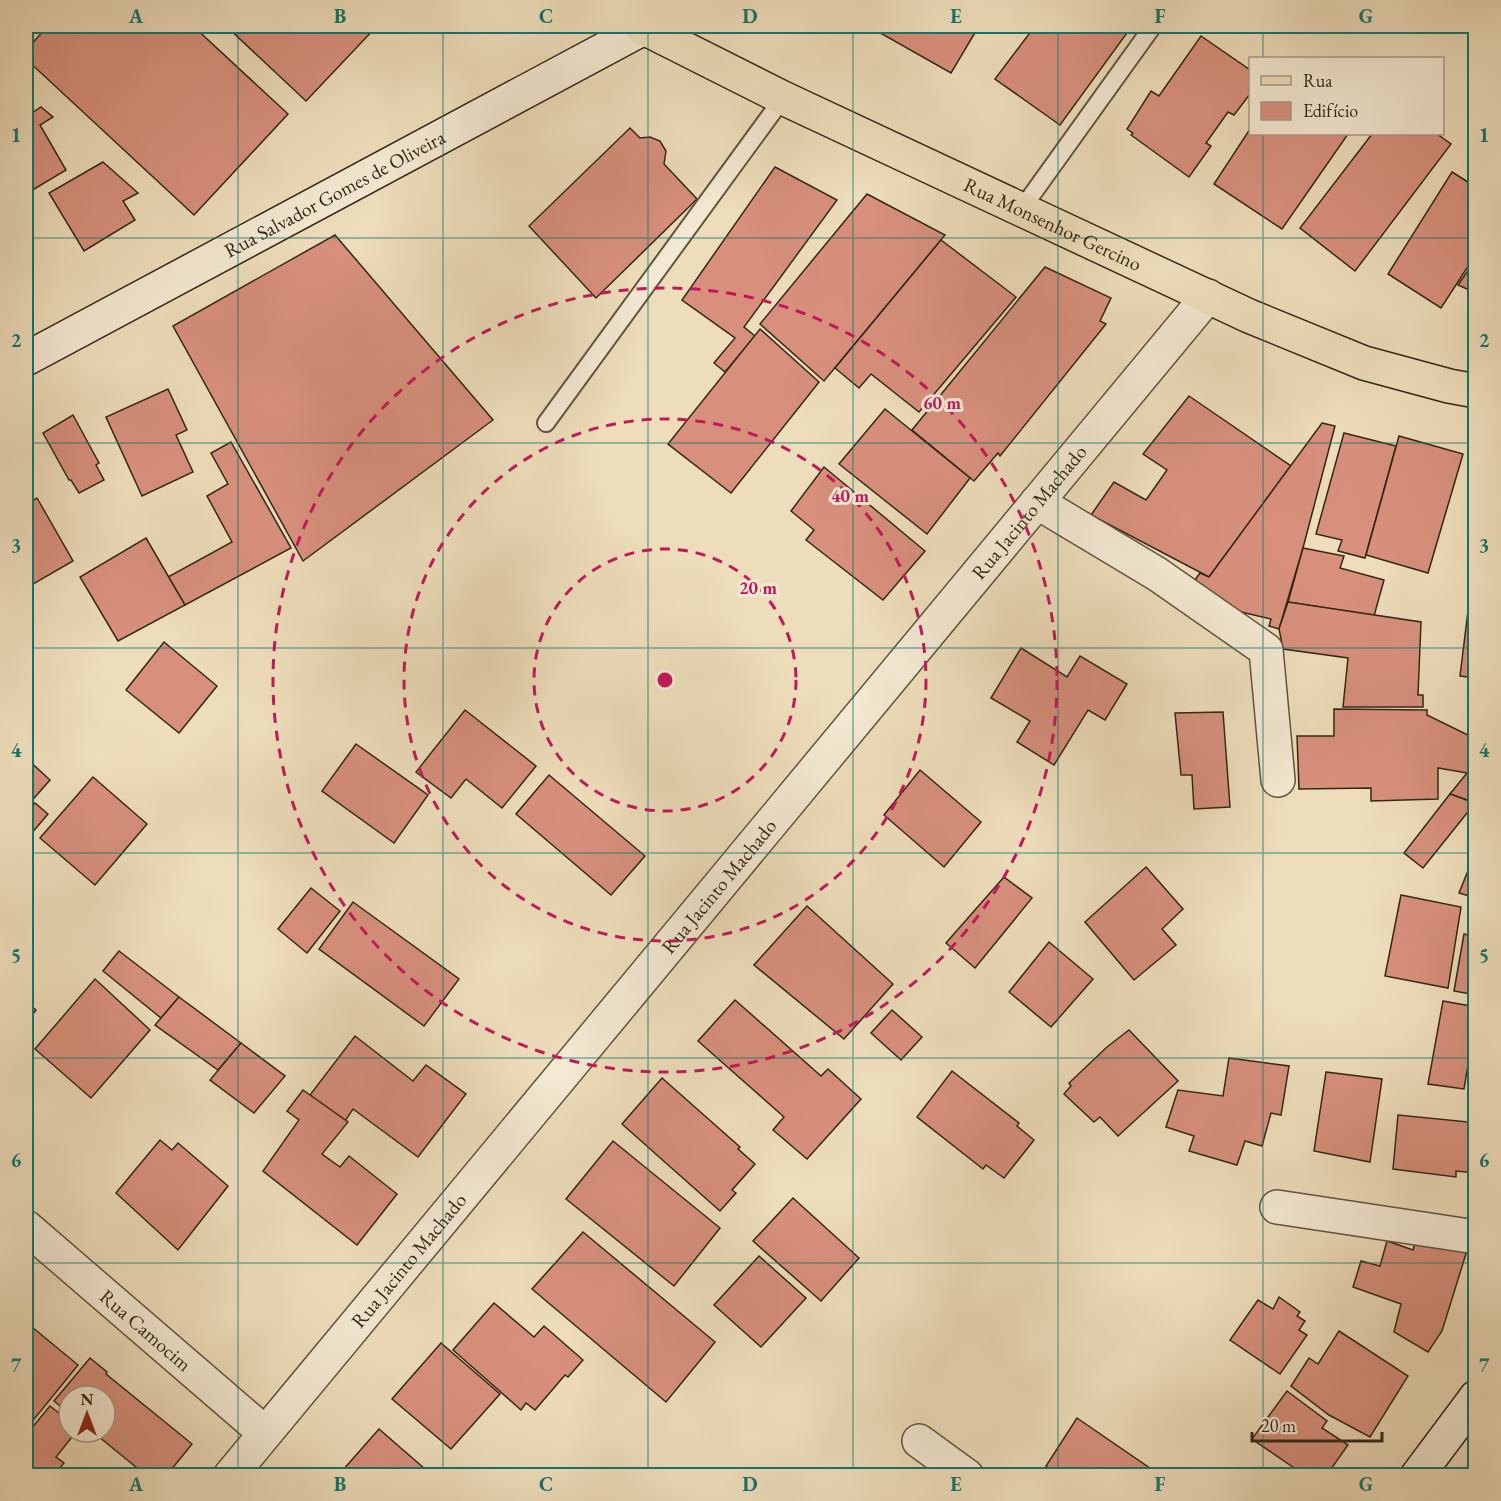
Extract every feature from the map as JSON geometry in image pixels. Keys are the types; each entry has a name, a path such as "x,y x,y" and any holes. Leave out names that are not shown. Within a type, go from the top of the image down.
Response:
{"main road":[{"name":"Rua Monsenhor Gercino","path":"642,27 783,98 1249,315 1364,363 1476,391"}],"street":[{"name":"Rua Salvador Gomes de Oliveira","path":"26,360 642,27"},
{"name":"Rua Jacinto Machado","path":"230,1476 1208,296"},
{"path":"1037,502 1157,574 1266,650 1278,780"},
{"path":"1277,1207 1476,1237"},
{"name":"Rua Camocim","path":"26,1227 265,1433"},
{"path":"1417,1476 1476,1397"},
{"path":"919,1441 967,1476"}],"lane":[{"path":"1021,210 1153,26"},
{"path":"546,423 783,98"}],"building":[{"path":"48,26 193,26 288,114 194,215 26,59 26,50"},
{"path":"226,26 377,26 306,101"},
{"path":"868,26 979,26 951,73"},
{"path":"1035,26 1132,26 1060,125 995,79"},
{"path":"1201,36 1249,69 1249,95 1234,115 1228,112 1206,143 1211,146 1189,177 1131,135 1133,133 1127,129 1151,91 1159,96"},
{"path":"41,107 53,117 40,125 66,170 26,194 26,117"},
{"path":"630,128 640,138 650,137 660,141 666,151 664,164 697,199 596,298 529,226"},
{"path":"1249,131 1249,135 1347,135 1282,229 1214,184"},
{"path":"1371,135 1438,135 1451,144 1355,271 1300,228"},
{"path":"103,162 138,193 123,201 135,220 84,251 49,193"},
{"path":"775,167 837,200 744,327 755,336 725,372 714,363 735,338 682,300"},
{"path":"1452,172 1476,187 1476,254 1441,308 1388,274"},
{"path":"867,194 945,235 824,381 760,324"},
{"path":"335,235 493,420 303,561 173,326"},
{"path":"941,240 1016,297 919,412 871,374 859,388 835,368"},
{"path":"1476,259 1476,293 1458,285"},
{"path":"1045,267 1111,298 1100,321 1106,324 1000,456 998,453 974,481 912,430"},
{"path":"760,329 819,382 731,493 668,444"},
{"path":"168,389 187,430 176,435 193,472 142,496 106,417"},
{"path":"1189,396 1291,466 1209,577 1091,515 1114,482 1146,500 1167,470 1143,454"},
{"path":"885,409 970,478 927,534 839,464"},
{"path":"73,415 99,463 96,465 104,480 79,493 69,480 43,433"},
{"path":"1322,423 1335,426 1279,629 1269,626 1271,619 1237,611 1189,588 1200,573 1209,577"},
{"path":"1344,433 1396,446 1365,558 1338,551 1342,540 1316,534"},
{"path":"1399,436 1463,454 1428,573 1366,555"},
{"path":"231,442 291,548 185,605 168,577 232,542 207,496 228,484 211,453"},
{"path":"824,467 925,551 883,600 806,540 814,530 791,511"},
{"path":"37,498 73,561 28,587 26,583 26,505"},
{"path":"146,538 185,605 118,641 80,577"},
{"path":"1476,546 1476,678 1460,676"},
{"path":"1303,548 1344,556 1340,568 1384,580 1374,616 1288,602"},
{"path":"1288,602 1421,622 1418,695 1423,695 1423,707 1343,707 1348,658 1283,649 1279,629"},
{"path":"164,642 217,686 179,733 126,690"},
{"path":"1021,648 1067,677 1080,656 1127,684 1105,720 1088,710 1054,765 1017,742 1030,721 991,698"},
{"path":"1334,709 1427,710 1427,715 1476,739 1476,762 1467,773 1438,768 1438,799 1371,801 1371,788 1299,789 1297,736 1334,736"},
{"path":"465,710 536,766 502,808 466,779 451,798 416,772"},
{"path":"1223,712 1230,807 1194,809 1192,775 1181,775 1175,713"},
{"path":"356,744 428,795 394,843 322,791"},
{"path":"26,758 50,780 28,805 31,808 35,803 48,814 31,834 26,829"},
{"path":"1476,762 1476,803 1450,794 1467,773"},
{"path":"920,770 981,822 944,867 884,815"},
{"path":"549,775 645,856 611,895 516,814"},
{"path":"93,777 147,824 95,885 40,838"},
{"path":"1450,794 1475,803 1423,868 1404,853"},
{"path":"1476,851 1476,898 1459,893"},
{"path":"1146,867 1183,909 1162,929 1176,945 1134,980 1085,922"},
{"path":"1004,877 1032,898 975,968 946,943"},
{"path":"311,888 340,911 307,953 278,929"},
{"path":"1401,895 1461,907 1448,988 1385,976"},
{"path":"353,902 459,979 424,1026 319,949"},
{"path":"807,906 893,984 844,1039 754,965"},
{"path":"1464,934 1476,937 1476,995 1454,991"},
{"path":"1049,942 1093,979 1051,1027 1009,992"},
{"path":"119,951 179,997 161,1018 103,971"},
{"path":"95,979 150,1030 91,1098 35,1049"},
{"path":"179,997 241,1043 218,1070 155,1025"},
{"path":"735,1000 821,1076 828,1069 861,1099 807,1159 773,1130 784,1117 698,1041"},
{"path":"26,1001 36,1010 26,1023"},
{"path":"1443,1001 1476,1007 1476,1067 1468,1065 1464,1089 1428,1084"},
{"path":"892,1010 922,1037 901,1060 871,1033"},
{"path":"1129,1030 1178,1081 1118,1136 1100,1117 1094,1122 1064,1094 1071,1086 1069,1083 1107,1047"},
{"path":"355,1036 413,1081 426,1065 466,1094 418,1157 353,1109 345,1121 310,1095"},
{"path":"241,1043 285,1076 254,1113 210,1080"},
{"path":"1229,1058 1289,1066 1281,1115 1271,1113 1262,1146 1245,1141 1237,1165 1189,1151 1194,1136 1166,1127 1178,1090 1223,1096"},
{"path":"952,1071 1019,1123 1017,1126 1034,1140 1004,1178 986,1165 983,1169 917,1117"},
{"path":"1326,1072 1382,1079 1370,1162 1314,1151"},
{"path":"662,1078 740,1147 738,1149 755,1164 732,1190 736,1193 720,1211 622,1124"},
{"path":"303,1090 348,1122 322,1154 340,1167 349,1156 397,1194 357,1245 263,1171 299,1120 287,1111"},
{"path":"1473,1094 1476,1094 1476,1173 1456,1171 1456,1177 1393,1169 1398,1115 1468,1122"},
{"path":"160,1140 172,1150 178,1143 228,1186 178,1250 116,1193"},
{"path":"613,1141 720,1228 674,1286 566,1199"},
{"path":"793,1198 859,1258 821,1301 753,1241"},
{"path":"583,1232 715,1342 666,1402 532,1289"},
{"path":"1417,1236 1469,1244 1442,1331 1428,1352 1394,1332 1401,1304 1353,1287 1361,1261 1380,1266 1387,1241 1413,1250"},
{"path":"759,1256 806,1298 761,1347 714,1305"},
{"path":"1279,1297 1300,1312 1297,1316 1305,1321 1299,1330 1307,1335 1280,1374 1230,1340 1258,1300 1273,1309"},
{"path":"494,1303 534,1337 544,1326 583,1360 568,1377 565,1375 535,1410 526,1403 521,1410 453,1350"},
{"path":"26,1322 78,1365 63,1384 57,1384 57,1391 26,1429"},
{"path":"1339,1331 1408,1376 1370,1437 1329,1415 1291,1386 1309,1358 1318,1364"},
{"path":"441,1343 500,1394 451,1449 392,1399"},
{"path":"90,1358 107,1372 106,1374 192,1444 166,1476 147,1476 108,1444 117,1444 117,1384 68,1384"},
{"path":"1287,1391 1327,1421 1322,1428 1348,1445 1326,1476 1298,1476 1300,1472 1252,1439"},
{"path":"50,1406 57,1412 57,1444 66,1444 56,1457 64,1463 56,1473 59,1476 26,1476 26,1435"},
{"path":"1077,1418 1157,1473 1155,1476 1060,1476 1046,1466"},
{"path":"379,1429 433,1476 347,1476 342,1471"}]}
